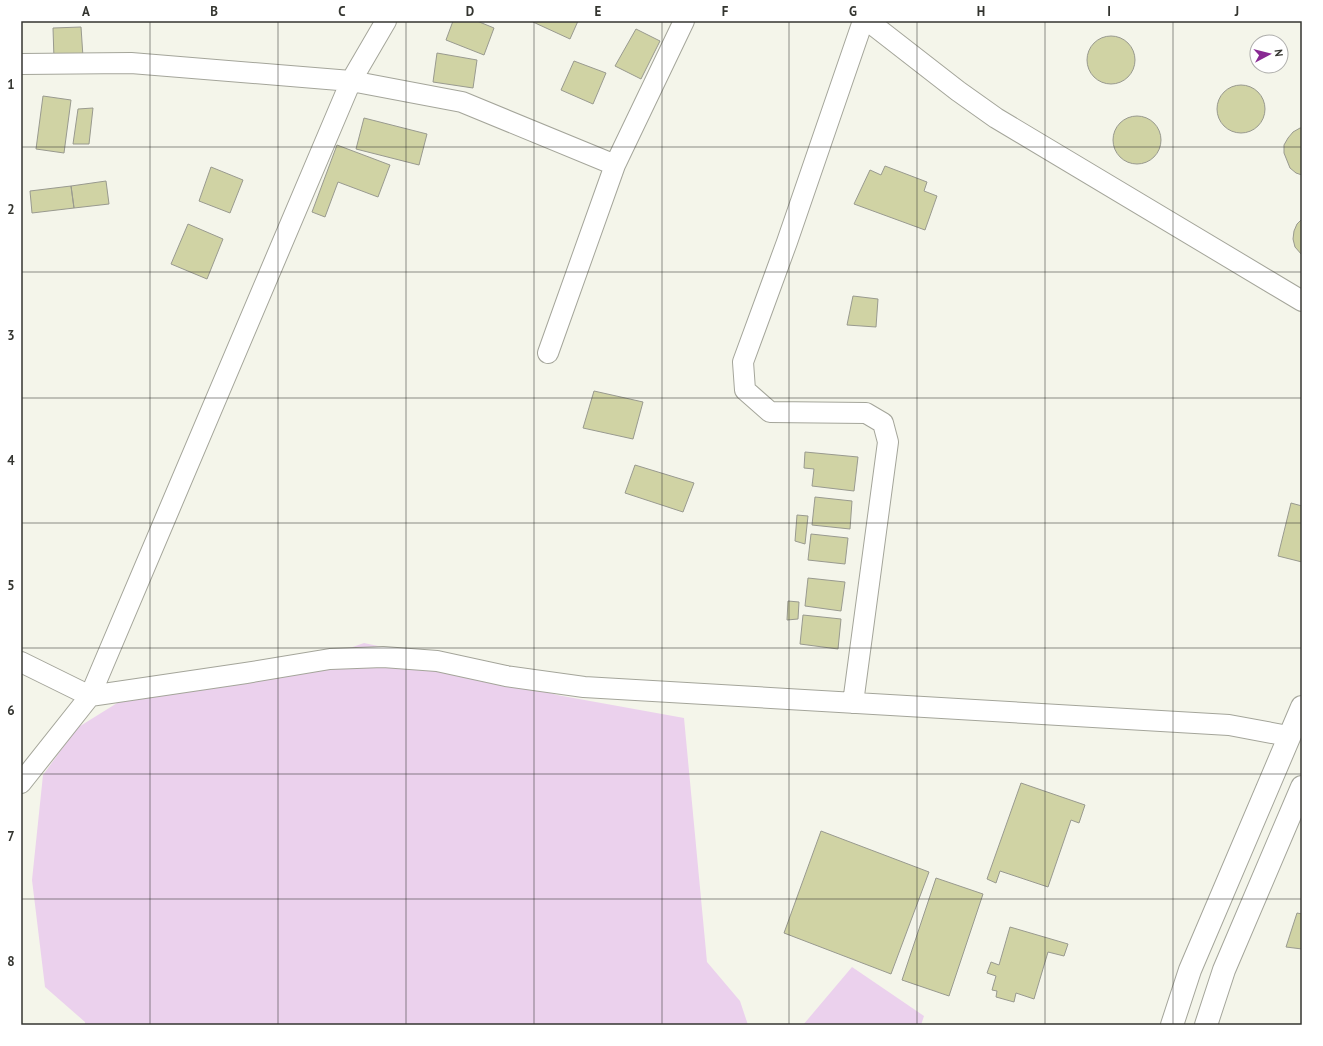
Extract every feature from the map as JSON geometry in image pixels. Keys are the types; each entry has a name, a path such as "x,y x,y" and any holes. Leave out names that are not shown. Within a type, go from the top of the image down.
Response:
{"main road":[{"path":"1172,1025 1190,970 1288,736 1302,707"},
{"path":"1206,1025 1224,970 1302,787"}],"street":[{"path":"21,783 90,696 351,81 386,21"},
{"path":"548,353 615,165 684,21"},
{"path":"853,703 888,442 883,424 866,413 770,412 745,390 743,362 789,235 863,21"},
{"path":"868,21 958,91 996,118 1302,301"},
{"path":"21,64 131,63 351,81 462,102 615,165"},
{"path":"21,662 90,696 330,659 383,657 437,661 506,676 584,687 1228,725 1288,736"}],"shaded area":[{"path":"364,643 434,658 557,695 684,718 707,962 740,1001 748,1025 85,1025 85,1022 45,987 32,880 43,775 77,728 130,695 253,682"},
{"path":"852,967 924,1016 921,1025 803,1025"}],"building":[{"path":"453,21 477,21 494,28 484,55 446,40"},
{"path":"533,21 578,21 570,39"},
{"path":"81,27 83,57 54,59 53,28"},
{"path":"636,29 660,41 641,79 615,66"},
{"path":"1106,36 1116,36 1128,43 1135,55 1135,65 1128,77 1116,84 1106,84 1098,80 1091,73 1087,65 1087,55 1091,47 1098,40"},
{"path":"437,53 477,60 473,88 433,82"},
{"path":"574,61 606,73 593,104 561,90"},
{"path":"1241,85 1250,87 1258,92 1263,100 1265,109 1263,118 1258,126 1250,131 1241,133 1232,131 1224,126 1219,118 1217,109 1219,100 1224,92 1232,87"},
{"path":"43,96 71,100 64,153 36,149"},
{"path":"93,108 89,144 73,144 78,109"},
{"path":"1137,116 1146,118 1154,123 1159,131 1161,140 1159,149 1154,157 1146,162 1137,164 1128,162 1120,157 1115,149 1113,140 1115,131 1120,123 1128,118"},
{"path":"364,118 427,134 419,165 356,149"},
{"path":"1302,128 1302,175 1296,173 1290,168 1284,153 1284,145 1288,138 1293,132"},
{"path":"337,145 390,165 378,197 338,182 325,217 312,212"},
{"path":"885,166 927,182 924,191 937,196 925,230 854,204 870,170 881,175"},
{"path":"211,167 243,180 230,213 199,201"},
{"path":"106,181 109,204 74,208 71,186"},
{"path":"71,186 74,208 32,213 30,191"},
{"path":"1302,219 1302,255 1295,247 1293,239 1297,224"},
{"path":"188,224 223,239 207,279 171,264"},
{"path":"853,296 878,299 876,327 847,325"},
{"path":"594,391 643,402 633,439 583,428"},
{"path":"805,452 858,457 854,491 812,486 814,469 804,468"},
{"path":"635,465 694,483 683,512 625,493"},
{"path":"815,497 852,501 850,529 812,525"},
{"path":"1291,503 1302,506 1302,562 1278,556"},
{"path":"797,515 808,516 805,544 795,541"},
{"path":"811,534 848,538 845,564 808,560"},
{"path":"808,578 845,582 841,611 805,606"},
{"path":"788,601 799,602 798,619 787,620"},
{"path":"803,615 841,619 838,649 800,644"},
{"path":"1021,783 1085,805 1079,823 1071,820 1048,887 1000,871 996,883 987,879"},
{"path":"821,831 929,872 891,974 784,933"},
{"path":"936,878 983,894 949,996 902,980"},
{"path":"1297,913 1302,914 1302,949 1286,947"},
{"path":"1010,927 1068,944 1064,956 1048,952 1034,999 1016,993 1014,1002 996,997 997,991 992,990 996,976 987,973 991,962 999,965"}]}
